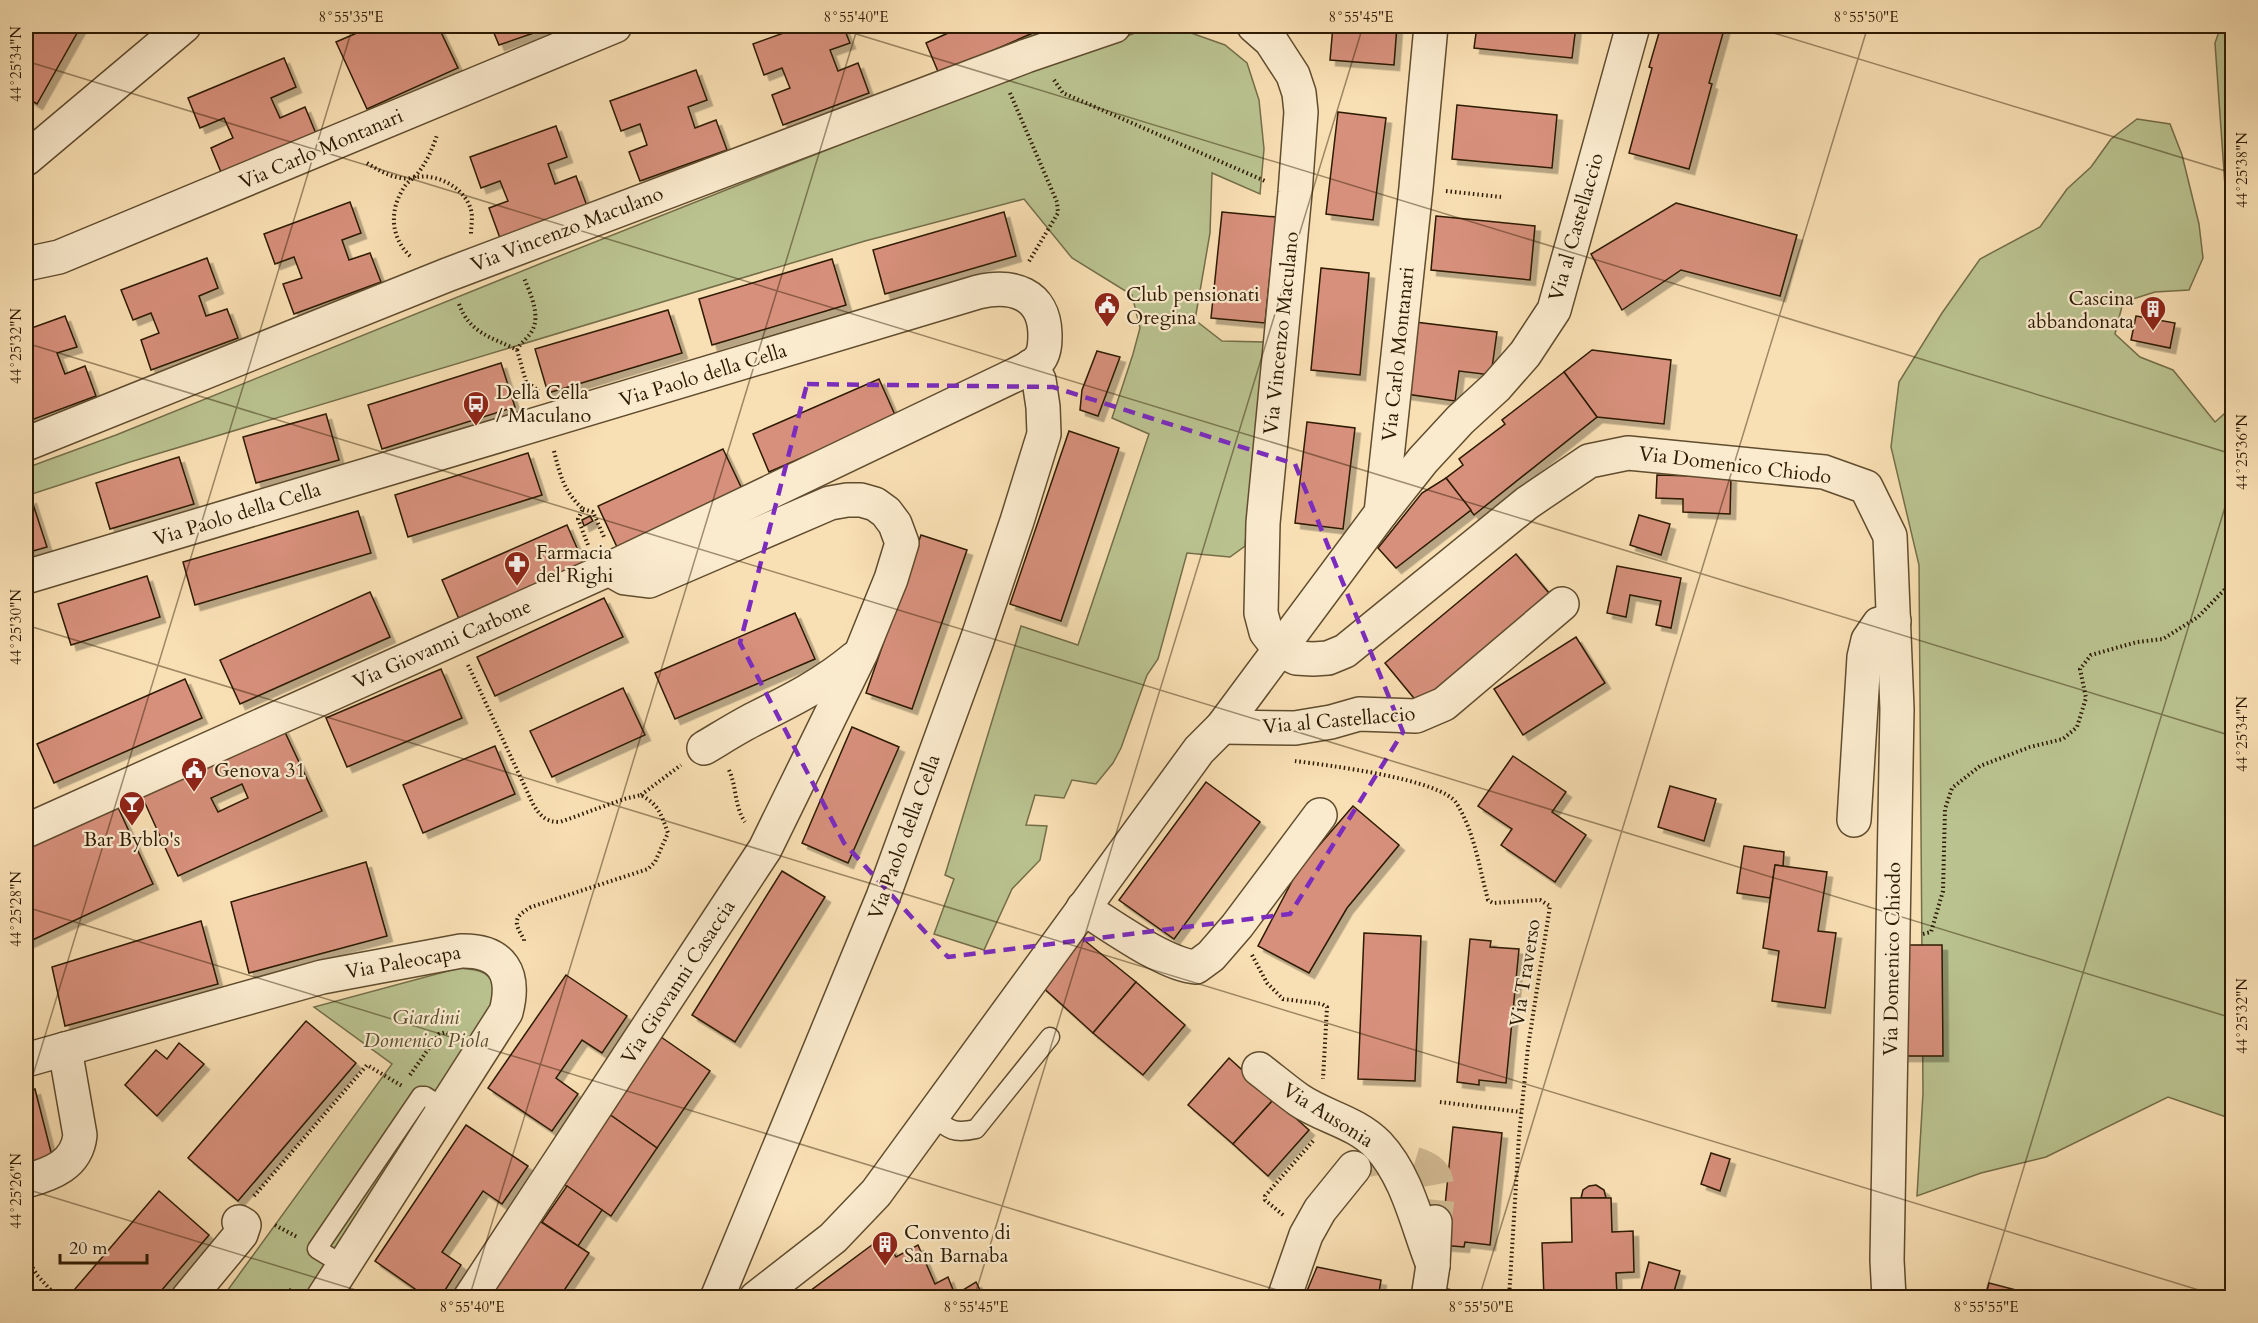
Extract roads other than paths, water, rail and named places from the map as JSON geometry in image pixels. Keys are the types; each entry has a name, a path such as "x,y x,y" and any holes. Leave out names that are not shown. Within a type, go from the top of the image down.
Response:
{"street":[{"path":"26,159 184,26"},
{"name":"Via Carlo Montanari","path":"26,264 59,257 615,26"},
{"name":"Via Vincenzo Maculano","path":"26,444 447,274 1026,56 1114,26"},
{"name":"Via Vincenzo Maculano","path":"1254,26 1271,41 1293,75 1299,93 1301,112 1263,523 1261,613 1266,632 1280,650"},
{"name":"Via Carlo Montanari","path":"1381,513 1431,26"},
{"name":"Via al Castellaccio","path":"1381,513 1423,460 1460,420 1496,387 1525,354 1554,310 1633,26"},
{"name":"Via Paolo della Cella","path":"26,578 996,288 1012,290 1027,296 1037,306 1045,330 1045,345 1041,357 1031,366 1039,380 1044,434 1017,521 977,640 883,897 717,1298"},
{"name":"Via Giovanni Carbone","path":"26,831 607,557 921,420 1031,366"},
{"name":"Via Domenico Chiodo","path":"1280,650 1296,657 1313,660 1328,658 1345,651 1527,503 1589,461 1628,453 1824,472 1866,487 1890,536 1897,709 1887,1260 1889,1298"},
{"name":"Via Giovanni Casaccia","path":"470,1298 765,849 861,653 891,579 902,543 895,524 886,512 875,504 861,500 847,500 830,503 649,581 625,579 607,557"},
{"path":"1280,650 1381,513"},
{"name":"Via al Castellaccio","path":"1222,728 1295,728 1331,722 1359,714 1416,716 1444,704 1562,604"},
{"path":"1854,820 1864,657 1868,640 1879,624 1894,621"},
{"name":"Via al Castellaccio","path":"756,1298 833,1238 876,1193 1199,750 1222,728 1280,650"},
{"name":"Via Giovanni Casaccia","path":"704,748 755,718 792,701 837,672 861,653"},
{"path":"1083,908 1167,959 1184,966 1196,967 1211,956 1237,926 1320,815"},
{"name":"Via Paleocapa","path":"26,1060 322,977 460,951 485,954 503,966 508,975 511,996 506,1012 433,1102 330,1257 322,1298"},
{"path":"26,1181 56,1172 74,1155 79,1143 80,1135 65,1050"},
{"name":"Via Ausonia","path":"1259,1069 1300,1100 1358,1128 1377,1144 1388,1157 1408,1197 1433,1265"},
{"name":"Via Ausonia","path":"1284,1298 1306,1235 1320,1210 1354,1168"},
{"path":"188,1298 241,1234 244,1225 243,1213"},
{"name":"Via Ausonia","path":"1428,1298 1433,1265 1435,1222"}],"lane":[{"path":"932,1116 949,1129 962,1132 976,1129 1050,1036"}],"tunnel":[{"path":"1366,1161 1394,1159 1425,1167 1432,1173 1438,1189 1435,1222"}],"place":[{"name":"Club pensionati Oregina","path":"1107,328"},
{"name":"Cascina abbandonata","path":"2153,332"},
{"name":"Della Cella / Maculano","path":"476,427"},
{"name":"Farmacia del Righi","path":"517,587"},
{"name":"Genova 31","path":"194,793"},
{"name":"Bar Byblo's","path":"132,827"},
{"name":"Convento di San Barnaba","path":"885,1267"}],"park label":[{"name":"Giardini Domenico Piola","path":"426,1028"}]}
